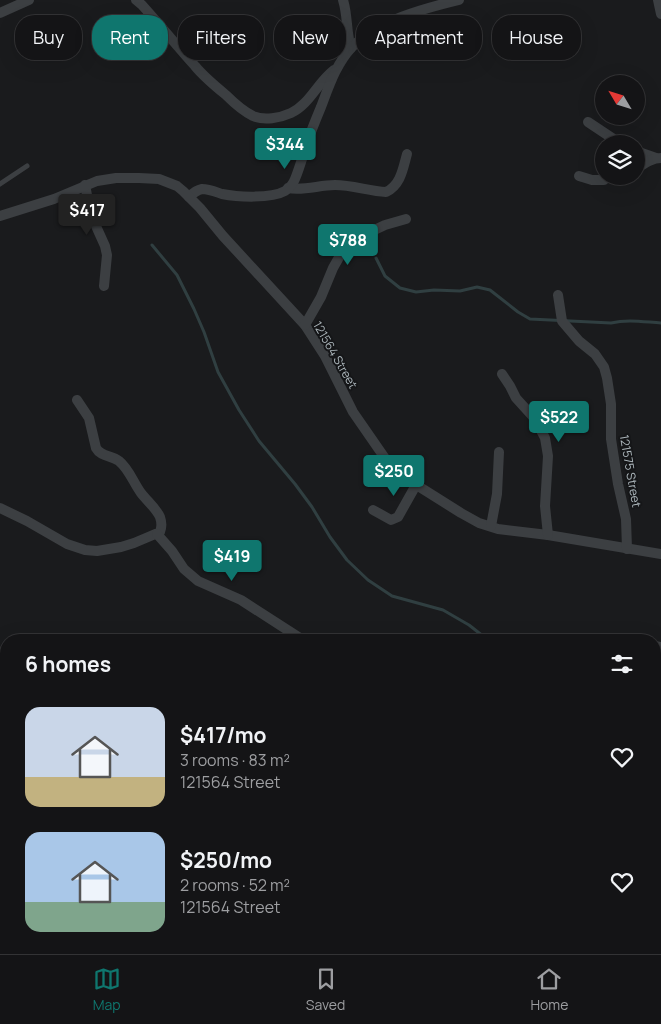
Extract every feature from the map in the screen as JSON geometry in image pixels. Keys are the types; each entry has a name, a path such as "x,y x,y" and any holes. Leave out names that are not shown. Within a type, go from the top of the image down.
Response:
{"street":[{"path":"0,13 29,0"},
{"path":"136,0 210,82 240,108 262,118 284,116 300,108 324,79 336,68 351,48 378,28 442,4 459,0"},
{"path":"343,0 347,14 348,36 351,48"},
{"path":"658,0 661,14"},
{"path":"189,197 204,189 239,196 274,194 283,192 293,184 336,68"},
{"path":"588,122 608,135"},
{"path":"645,153 659,158"},
{"path":"288,188 302,190 343,185 386,192 393,188 398,180 407,154"},
{"path":"645,163 659,158"},
{"path":"579,176 595,180"},
{"name":"121564 Street","path":"0,216 54,199 97,181 116,178 159,179 177,186 200,208 247,263 305,325 324,356 353,412 389,464 399,474 460,513 491,526 505,530 661,554"},
{"path":"84,185 92,215 107,255 104,286"},
{"path":"305,325 321,297 333,268 349,242 406,219"},
{"name":"121575 Street","path":"558,295 562,321 579,341 595,354 604,367 608,378 612,404 611,439 626,519 627,549"},
{"path":"502,374 516,398 535,419 545,438 548,456 545,506 548,536"},
{"path":"0,508 67,544 85,550 108,550 134,543 160,532 162,525 158,514 139,490 126,468 117,460 98,452 89,418 77,400"},
{"path":"491,526 497,494 499,452"},
{"path":"373,510 392,520 398,517 416,485"},
{"path":"157,534 184,569 198,581 241,600 294,634"}],"lane":[{"path":"0,184 27,166"}],"waterway":[{"path":"152,245 177,275 204,332 218,372 239,410 259,441 312,507 330,537 347,560 368,580 392,596 443,610 480,634"},
{"path":"376,258 385,276 400,288 416,292 434,290 460,291 477,287 490,290 530,319 611,323 630,321 661,323"}]}
